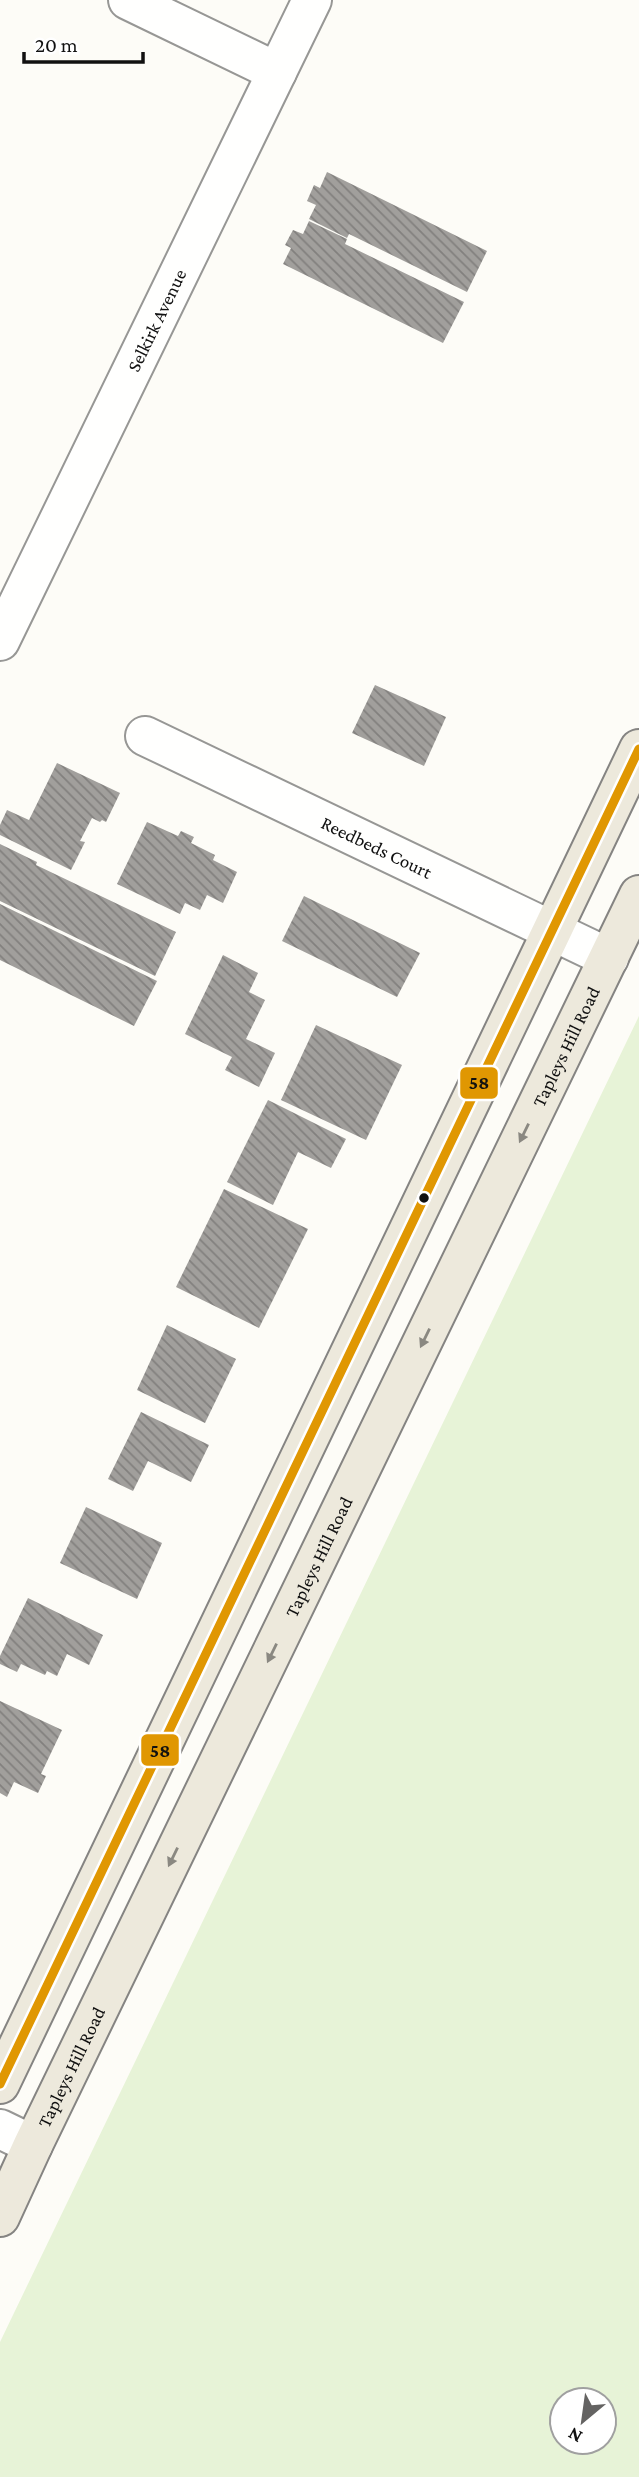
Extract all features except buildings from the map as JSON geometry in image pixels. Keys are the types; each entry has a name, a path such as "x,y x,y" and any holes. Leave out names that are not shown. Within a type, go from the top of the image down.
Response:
{"main road":[{"path":"0,2084 639,749"},
{"name":"Tapleys Hill Road","path":"0,2217 16,2137 639,895"}],"street":[{"path":"128,0 277,72"},
{"name":"Selkirk Avenue","path":"0,641 312,0"},
{"name":"Reedbeds Court","path":"145,736 609,958"}],"green space":[{"path":"639,1016 639,2477 0,2477 0,2342"}],"transit line":[{"name":"58","path":"0,2084 639,749"}]}
